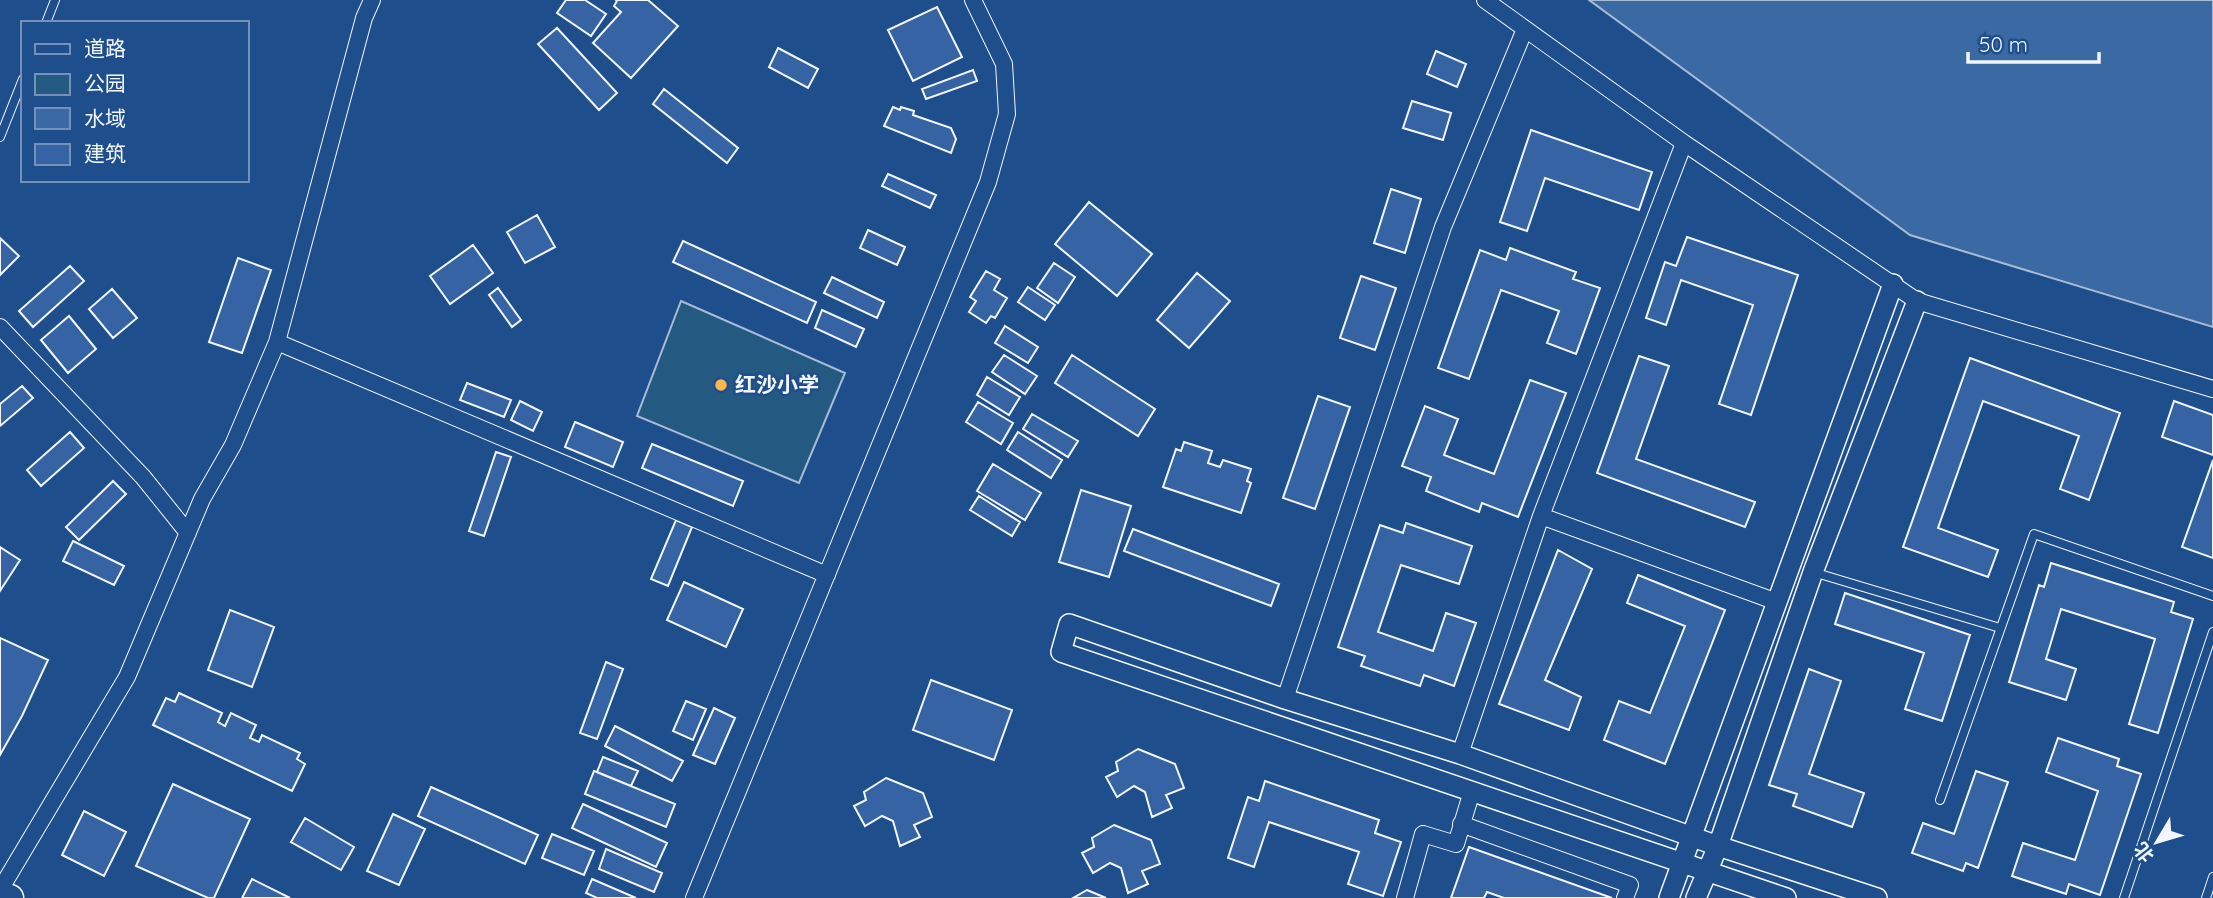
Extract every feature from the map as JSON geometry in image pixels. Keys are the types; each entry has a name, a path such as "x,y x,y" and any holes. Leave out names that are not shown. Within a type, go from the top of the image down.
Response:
{"highway":[{"path":"0,892 10,898"}],"street":[{"path":"0,892 127,677 202,499 233,445 277,342 364,18 372,0"},
{"path":"694,898 988,182 1007,114 1004,64 973,0"},
{"path":"1485,0 1684,143 1917,301 2213,389"},
{"path":"1285,699 1443,227 1525,29"},
{"path":"1460,754 1541,516 1684,143"},
{"path":"1669,898 1893,284"},
{"path":"1696,898 1718,846 1813,572 1917,301"},
{"path":"0,327 143,478 188,533"},
{"path":"277,342 827,575"},
{"path":"1541,516 1777,602"},
{"path":"1786,898 1061,652 1069,624 1285,699 1460,754 1718,846 1877,898"},
{"path":"1405,898 1423,834 1456,844 1472,791"},
{"path":"1461,824 1630,885 1625,898"}],"lane":[{"path":"47,21 55,0"},
{"path":"0,137 21,84"},
{"path":"1940,800 2034,534 2213,596"},
{"path":"1813,572 2000,628"},
{"path":"2124,898 2213,632"},
{"path":"2206,898 2213,877"}],"green space":[{"path":"681,301 845,373 799,483 637,416"}],"water":[{"path":"1589,0 2213,0 2213,327 1910,235"}],"building":[{"path":"566,0 585,0 606,14 591,36 557,13"},
{"path":"616,0 648,0 678,26 631,78 593,43 621,12 614,6"},
{"path":"937,7 962,57 913,81 888,30"},
{"path":"557,28 617,93 599,110 538,44"},
{"path":"778,48 818,69 808,88 769,67"},
{"path":"1436,51 1466,64 1457,87 1427,74"},
{"path":"973,70 977,81 926,99 922,89"},
{"path":"664,89 738,148 727,163 653,104"},
{"path":"1412,101 1451,113 1443,140 1403,128"},
{"path":"893,107 914,111 913,115 951,128 956,139 951,153 884,126"},
{"path":"1531,130 1652,172 1639,210 1545,178 1527,231 1500,222"},
{"path":"888,174 936,195 930,208 882,186"},
{"path":"1391,189 1421,199 1405,253 1374,243"},
{"path":"1089,202 1152,254 1117,296 1055,244"},
{"path":"537,215 555,247 525,263 507,232"},
{"path":"868,230 905,247 897,265 860,248"},
{"path":"1687,237 1798,275 1751,415 1719,404 1753,305 1681,280 1666,325 1646,318 1665,262 1676,266"},
{"path":"0,238 19,256 0,275"},
{"path":"683,241 816,302 807,323 673,262"},
{"path":"473,245 493,273 450,304 430,276"},
{"path":"1510,248 1576,272 1573,279 1600,288 1576,354 1547,343 1559,311 1501,290 1469,379 1438,368 1480,250 1506,260"},
{"path":"238,258 271,270 242,353 209,342"},
{"path":"1054,263 1075,277 1058,303 1037,288"},
{"path":"70,266 84,281 33,327 19,311"},
{"path":"986,271 1000,279 994,290 1007,298 995,318 991,316 986,323 969,312 976,301 970,297"},
{"path":"1197,273 1230,301 1189,348 1157,320"},
{"path":"1361,276 1396,288 1375,350 1340,338"},
{"path":"832,277 884,302 877,318 824,293"},
{"path":"1028,287 1055,305 1045,320 1018,302"},
{"path":"498,288 521,320 512,327 489,295"},
{"path":"112,289 137,318 113,338 89,309"},
{"path":"822,310 864,329 856,347 815,328"},
{"path":"69,316 96,349 68,373 41,340"},
{"path":"1005,326 1038,347 1028,363 995,343"},
{"path":"1004,355 1037,376 1025,394 992,372"},
{"path":"1072,355 1155,409 1138,436 1055,383"},
{"path":"1639,356 1669,366 1636,459 1755,502 1745,527 1597,473"},
{"path":"1970,358 2120,413 2089,500 2060,489 2079,436 1983,401 1938,528 1998,550 1988,577 1903,547"},
{"path":"987,377 1020,397 1009,415 977,395"},
{"path":"1530,380 1566,393 1518,517 1482,503 1479,512 1426,491 1431,477 1402,466 1425,406 1458,419 1444,455 1494,474"},
{"path":"467,383 511,400 504,417 460,400"},
{"path":"22,386 33,398 0,426 0,404"},
{"path":"1318,396 1350,407 1315,509 1283,498"},
{"path":"520,401 542,412 533,431 511,420"},
{"path":"2174,401 2213,415 2213,455 2162,437"},
{"path":"978,402 1013,423 1001,444 966,422"},
{"path":"1032,414 1078,441 1068,457 1023,429"},
{"path":"575,422 623,442 613,467 565,447"},
{"path":"70,432 84,448 41,486 27,470"},
{"path":"1018,432 1062,460 1051,478 1007,450"},
{"path":"1184,442 1212,451 1208,463 1220,467 1223,460 1251,469 1247,481 1251,483 1241,513 1163,487 1176,449 1181,451"},
{"path":"652,444 743,481 733,506 642,468"},
{"path":"496,452 511,457 484,536 469,531"},
{"path":"2213,460 2213,558 2182,547"},
{"path":"993,464 1041,493 1025,520 977,491"},
{"path":"113,481 126,494 79,540 66,527"},
{"path":"1081,490 1131,506 1109,577 1059,562"},
{"path":"979,496 1020,522 1012,536 970,510"},
{"path":"676,520 692,527 668,586 651,579"},
{"path":"1406,523 1472,546 1459,584 1401,565 1378,632 1433,651 1446,613 1476,623 1454,686 1424,675 1420,686 1361,666 1365,656 1338,647 1380,525 1403,533"},
{"path":"1133,529 1279,584 1271,606 1124,551"},
{"path":"73,541 124,566 114,585 63,561"},
{"path":"0,547 20,560 0,591"},
{"path":"1558,550 1592,569 1545,680 1581,697 1569,730 1499,704"},
{"path":"2051,563 2174,602 2171,612 2193,619 2158,733 2129,724 2155,639 2061,609 2046,659 2076,669 2066,700 2009,682 2039,585 2044,587"},
{"path":"1638,575 1725,610 1665,764 1604,740 1619,701 1650,713 1685,626 1627,603"},
{"path":"684,582 743,609 726,647 667,620"},
{"path":"1845,593 1970,635 1942,721 1905,709 1924,653 1835,624"},
{"path":"230,610 274,627 252,687 208,670"},
{"path":"0,638 48,660 0,755"},
{"path":"606,662 623,669 597,739 580,733"},
{"path":"1809,669 1841,681 1809,774 1864,793 1852,827 1793,806 1797,794 1769,785"},
{"path":"931,680 1012,710 994,760 913,730"},
{"path":"179,693 222,713 218,722 225,726 231,713 256,725 250,738 259,742 262,735 300,753 297,759 305,764 292,791 153,725 166,698 175,702"},
{"path":"686,701 706,709 693,740 673,731"},
{"path":"714,708 735,718 715,764 693,755"},
{"path":"615,726 683,761 672,781 605,746"},
{"path":"2058,738 2119,759 2117,766 2141,774 2100,895 2069,884 2066,894 2012,876 2023,843 2075,860 2098,791 2046,772"},
{"path":"1138,749 1175,764 1184,788 1166,795 1172,808 1152,817 1145,792 1134,786 1117,797 1106,777 1118,771 1116,762"},
{"path":"603,757 638,771 631,786 597,772"},
{"path":"594,771 675,804 666,827 585,794"},
{"path":"1976,771 2008,782 1978,868 1966,863 1963,871 1912,853 1923,823 1954,834"},
{"path":"886,778 923,793 932,817 914,825 920,837 900,846 893,821 882,816 865,826 854,806 866,800 864,792"},
{"path":"1265,781 1379,820 1375,833 1401,842 1383,896 1348,884 1359,852 1269,822 1254,867 1228,858 1248,797 1259,801"},
{"path":"173,784 250,819 214,898 208,898 136,866"},
{"path":"431,787 538,835 525,864 418,816"},
{"path":"583,804 667,843 656,867 572,828"},
{"path":"84,811 126,832 104,876 62,855"},
{"path":"393,814 425,829 399,885 367,871"},
{"path":"305,818 354,847 341,870 291,842"},
{"path":"1114,825 1151,840 1160,864 1142,871 1148,884 1128,893 1121,868 1110,863 1093,873 1082,853 1094,847 1092,838"},
{"path":"552,834 594,851 584,875 542,858"},
{"path":"1469,847 1612,898 1504,898 1487,892 1484,898 1451,898"},
{"path":"606,849 662,873 654,892 599,869"},
{"path":"252,879 290,898 242,898"},
{"path":"592,879 636,898 597,898 586,893"},
{"path":"1087,890 1106,898 1073,898"}],"place":[{"name":"红沙小学","path":"721,385"}]}
